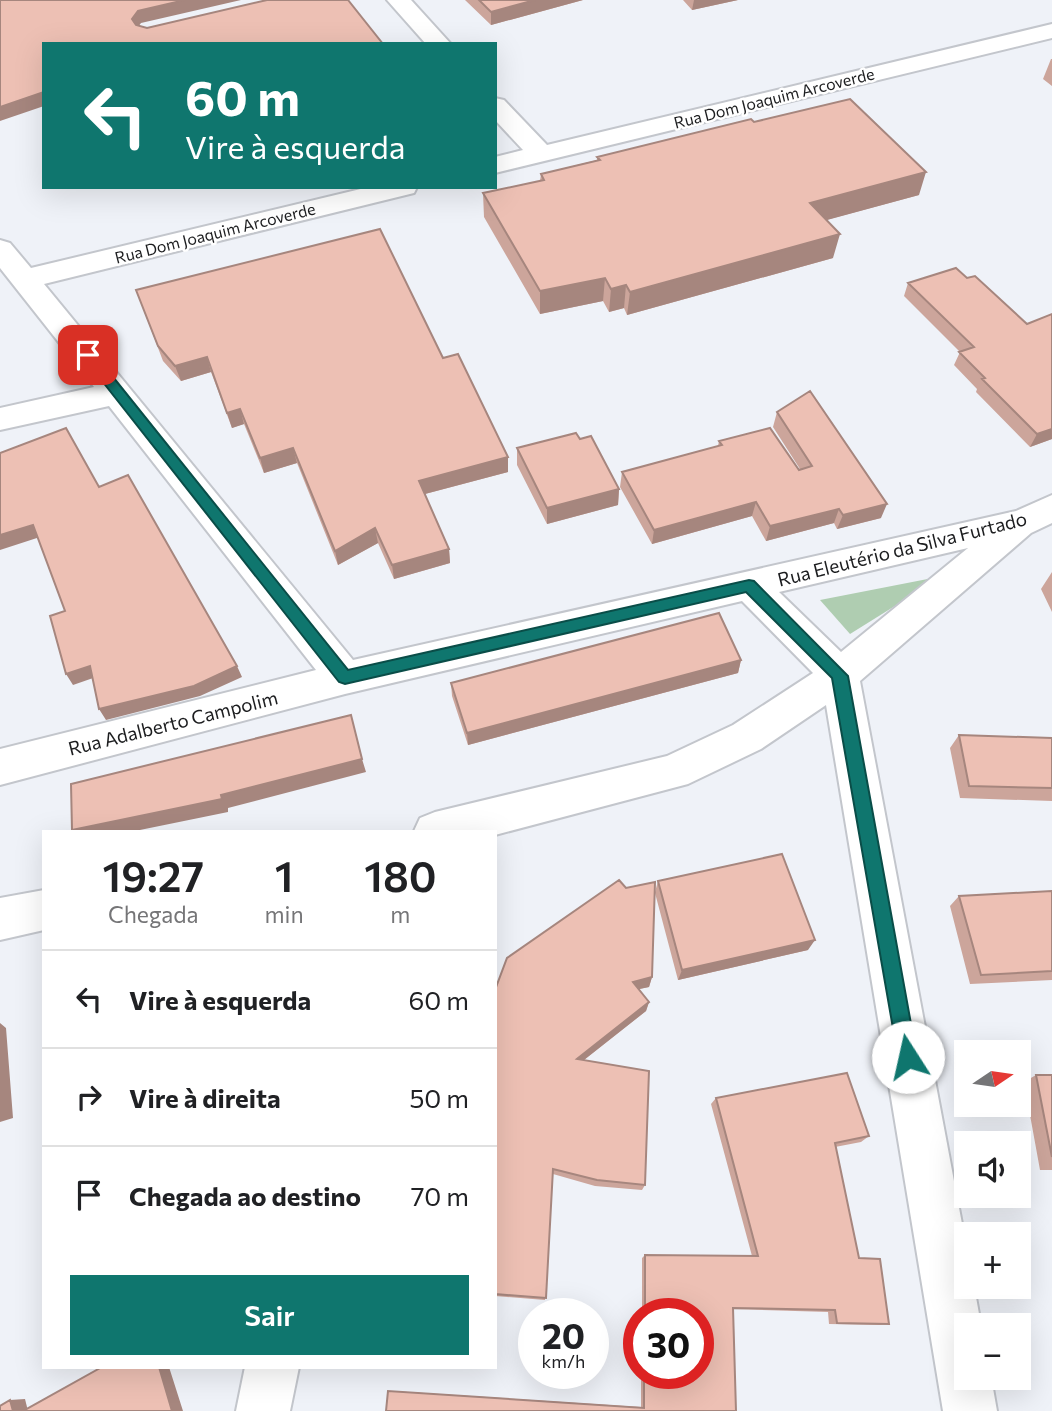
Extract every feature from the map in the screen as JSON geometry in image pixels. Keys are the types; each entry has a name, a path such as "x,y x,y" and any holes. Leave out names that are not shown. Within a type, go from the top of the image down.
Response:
{"street":[{"path":"398,0 437,42"},
{"name":"Rua Dom Joaquim Arcoverde","path":"497,165 1052,31"},
{"path":"497,107 541,154"},
{"name":"Rua Dom Joaquim Arcoverde","path":"25,279 396,189"},
{"path":"0,249 119,393 345,678"},
{"path":"0,419 119,393"},
{"path":"439,830 674,772 747,737 840,676 1038,515"},
{"name":"Rua Eleutério da Silva Furtado","path":"345,678 1038,515"},
{"path":"749,585 840,676 970,1411"},
{"name":"Rua Adalberto Campolim","path":"0,767 345,678"},
{"path":"0,919 42,910"},
{"path":"263,1411 272,1369"}],"green space":[{"path":"943,576 850,634 820,600"}],"building":[{"path":"0,0 185,0 138,11 132,19 136,25 147,28 267,0 348,0 381,42 42,42 42,93 0,107"},
{"path":"479,0 535,0 491,12"},
{"path":"850,99 926,172 810,203 840,234 630,292 626,285 611,289 605,278 540,291 483,193 544,180 541,174 600,160 597,157 751,119 754,122"},
{"path":"380,229 443,358 458,354 508,457 419,481 449,549 392,565 375,528 335,551 293,448 260,458 240,409 227,413 207,357 175,366 158,346 136,290"},
{"path":"956,268 967,278 975,276 1027,324 1052,314 1052,429 1037,434 982,379 985,378 959,352 974,347 908,283"},
{"path":"810,391 887,504 843,515 839,509 770,526 756,502 654,530 622,472 722,445 719,441 770,428 799,470 812,466 777,412"},
{"path":"66,428 99,487 128,475 237,666 194,686 99,709 90,666 66,674 50,616 65,611 33,525 0,535 0,453"},
{"path":"576,433 580,439 591,436 619,489 547,508 517,448"},
{"path":"719,613 741,660 467,733 451,683"},
{"path":"351,715 362,759 221,795 222,799 72,830 71,784"},
{"path":"959,735 1052,738 1052,788 969,786"},
{"path":"782,854 815,940 682,970 658,881"},
{"path":"619,880 626,888 655,882 652,977 633,982 649,1002 577,1059 649,1071 645,1185 597,1180 553,1169 546,1298 497,1294 497,985 507,958"},
{"path":"1052,891 1052,971 981,975 959,896"},
{"path":"847,1073 869,1136 835,1143 859,1258 880,1259 889,1324 837,1323 835,1310 733,1308 736,1411 386,1411 388,1391 644,1408 644,1389 714,1389 714,1298 645,1298 645,1255 758,1256 716,1098"},
{"path":"1036,1075 1052,1075 1052,1157"},
{"path":"98,1369 160,1369 172,1411 23,1411"},
{"path":"10,1400 13,1411 0,1411 0,1406"}],"route":[{"path":"88,355 345,678 749,585 840,676 908,1057"}]}
